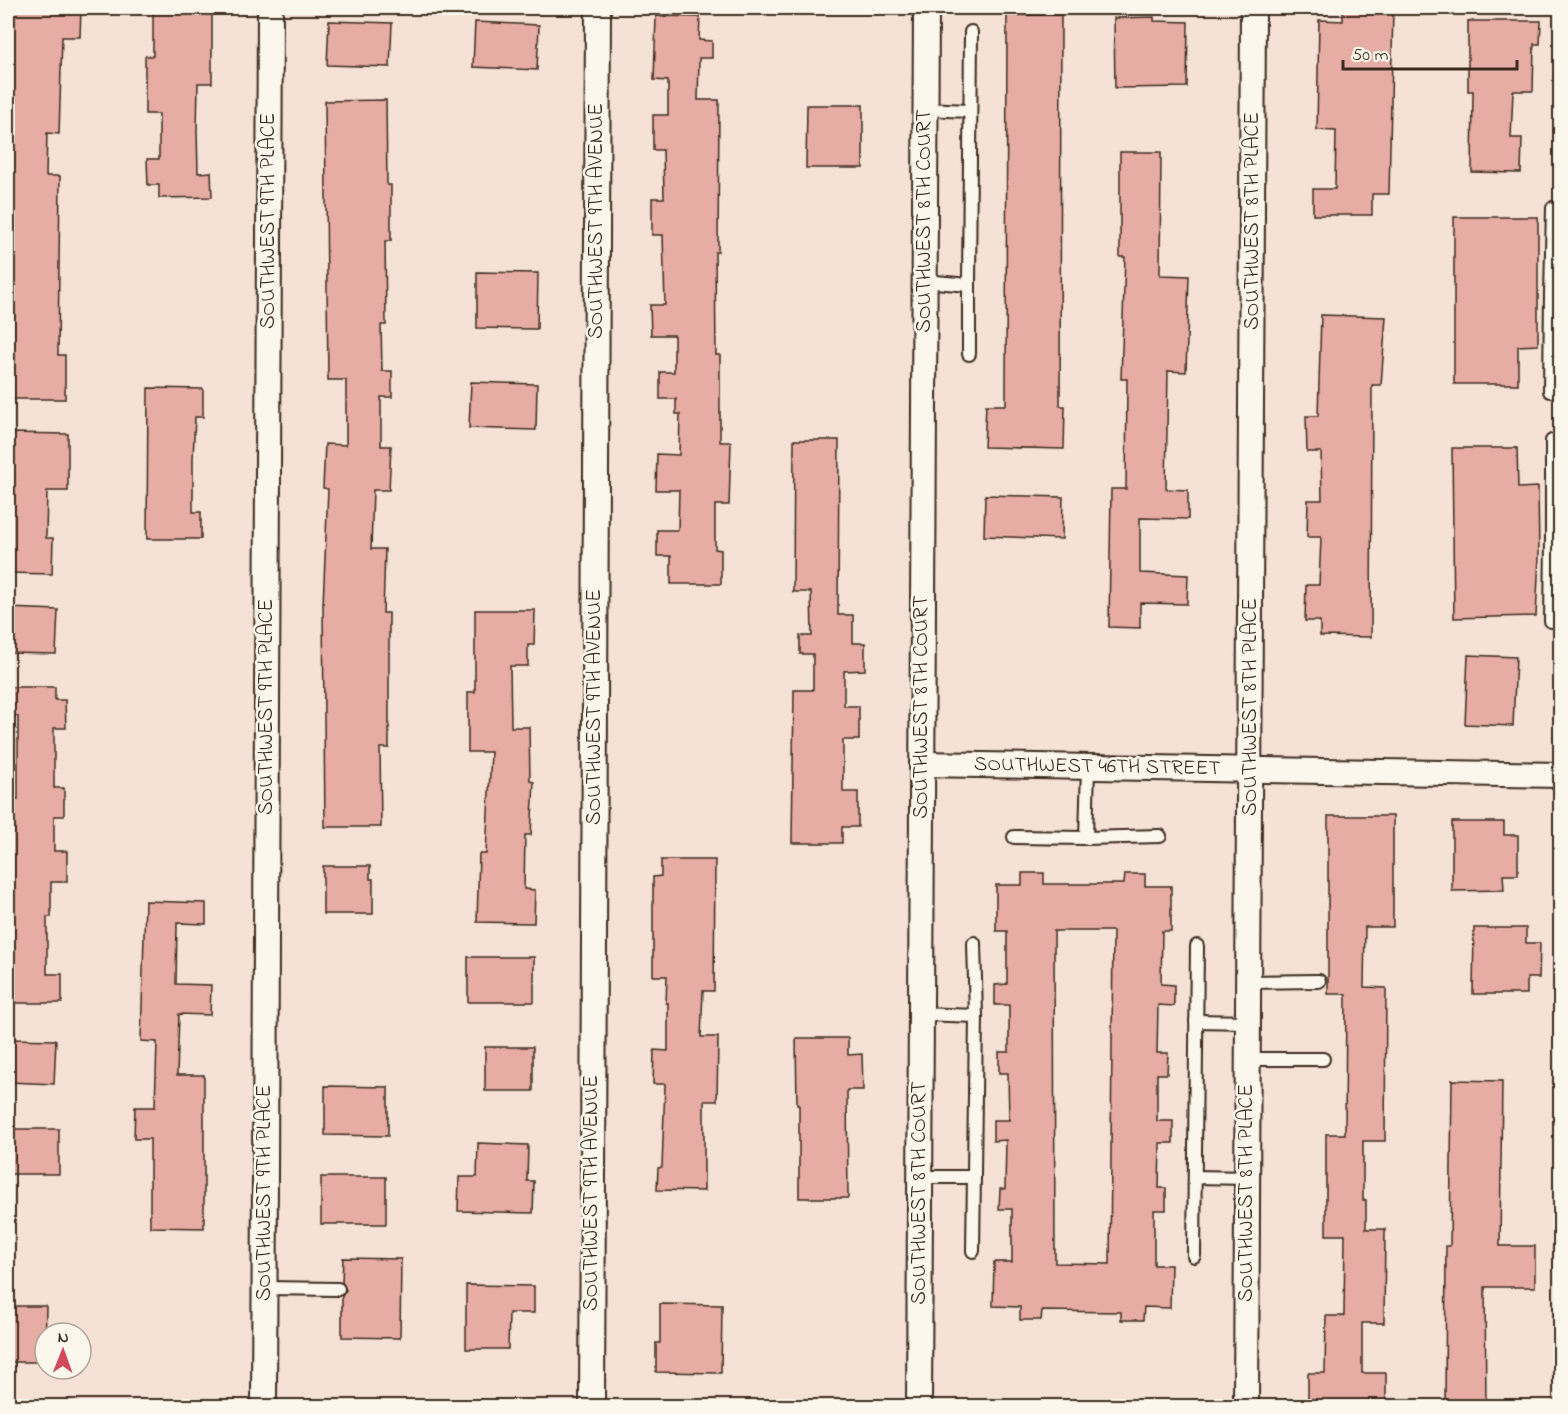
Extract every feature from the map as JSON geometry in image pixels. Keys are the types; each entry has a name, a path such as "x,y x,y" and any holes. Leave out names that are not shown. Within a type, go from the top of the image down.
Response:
{"street":[{"name":"SOUTHWEST 9TH PLACE","path":"264,1407 270,8"},
{"name":"SOUTHWEST 9TH AVENUE","path":"592,1407 598,8"},
{"name":"SOUTHWEST 8TH COURT","path":"919,1407 926,8"},
{"name":"SOUTHWEST 8TH PLACE","path":"1246,1407 1251,770 1253,8"},
{"name":"SOUTHWEST 46TH STREET","path":"922,764 1560,775"}],"lane":[{"path":"969,354 971,32"},
{"path":"925,109 969,111"},
{"path":"1550,391 1556,294 1553,208"},
{"path":"924,281 969,285"},
{"path":"1551,441 1556,539 1551,621"},
{"path":"1086,838 1088,767"},
{"path":"1014,837 1160,836"},
{"path":"973,1251 976,1016 974,943"},
{"path":"1194,1256 1197,946"},
{"path":"1249,982 1319,981"},
{"path":"921,1014 976,1016"},
{"path":"1196,1022 1249,1022"},
{"path":"1248,1059 1323,1059"},
{"path":"920,1177 974,1177"},
{"path":"1195,1177 1248,1178"},
{"path":"264,1288 338,1289"}],"building":[{"path":"8,8 81,8 80,37 62,37 59,134 47,133 46,176 60,176 58,355 65,355 65,399 8,399 8,298 12,298 12,203 8,203"},
{"path":"153,8 212,8 212,83 198,83 197,131 198,173 211,172 212,197 159,198 159,185 148,185 147,159 159,159 159,114 145,114 145,56 153,56"},
{"path":"1343,8 1393,8 1389,194 1372,194 1372,215 1313,215 1313,189 1335,189 1336,131 1317,130 1319,20 1343,21"},
{"path":"1007,15 1061,15 1060,406 1065,406 1064,449 984,447 986,405 1006,405"},
{"path":"656,16 700,17 699,40 712,41 712,58 699,58 698,100 719,100 718,252 715,252 716,355 720,355 720,442 731,442 729,505 715,505 715,549 721,550 721,584 671,584 671,556 657,556 657,530 678,530 679,490 656,490 657,454 679,455 680,414 676,414 676,399 660,399 660,372 674,372 674,335 651,335 650,305 665,305 663,235 652,235 652,198 664,198 663,150 653,150 653,115 668,115 668,81 654,80"},
{"path":"1154,17 1154,21 1188,22 1187,87 1115,88 1114,18"},
{"path":"329,21 392,23 390,67 327,65"},
{"path":"1468,21 1541,21 1540,44 1534,44 1533,91 1513,91 1511,138 1522,138 1521,173 1472,172 1473,91 1468,91"},
{"path":"475,22 539,25 537,70 473,67"},
{"path":"386,100 387,185 391,185 391,241 385,241 386,325 381,325 382,371 392,371 392,397 381,397 381,446 391,446 389,490 373,490 371,549 385,549 383,613 389,613 389,748 380,748 381,827 325,827 323,605 328,489 323,488 325,444 346,445 346,380 328,380 325,101"},
{"path":"807,105 863,105 863,168 806,168"},
{"path":"1120,152 1161,152 1160,275 1189,276 1186,372 1168,371 1166,489 1188,490 1188,519 1140,518 1140,573 1188,575 1187,604 1140,603 1140,628 1109,627 1111,489 1126,489 1127,379 1121,379 1125,257 1120,257"},
{"path":"1454,217 1538,217 1538,345 1518,346 1518,384 1454,384"},
{"path":"477,272 538,273 537,329 477,328"},
{"path":"1321,315 1386,317 1381,385 1372,385 1371,637 1320,636 1320,621 1305,621 1306,585 1319,585 1321,537 1307,537 1308,500 1322,500 1321,452 1307,452 1306,416 1318,416"},
{"path":"471,382 537,384 536,430 469,428"},
{"path":"148,388 203,389 203,417 195,417 193,458 193,512 201,512 201,539 147,539"},
{"path":"8,433 68,434 68,491 47,491 46,538 53,538 52,574 8,573"},
{"path":"794,440 839,440 838,615 853,615 853,643 865,643 865,670 844,671 844,706 859,706 859,740 843,740 843,792 858,792 858,827 842,827 842,843 792,843 794,690 813,690 813,654 800,654 800,636 812,636 811,592 793,592"},
{"path":"1452,448 1517,448 1518,488 1538,487 1539,556 1536,616 1454,618"},
{"path":"985,495 1063,497 1062,539 984,536"},
{"path":"8,608 58,610 56,654 8,653"},
{"path":"475,610 535,610 534,645 528,645 528,666 510,666 511,727 529,727 530,781 534,782 531,835 525,835 524,889 535,890 534,923 477,922 479,854 486,854 491,752 468,752 468,692 475,692"},
{"path":"1468,655 1516,657 1513,726 1465,724"},
{"path":"8,687 55,687 55,700 65,700 66,728 54,728 54,788 64,788 64,816 54,816 54,851 67,851 67,882 51,882 51,917 47,917 47,974 62,974 62,1003 8,1003 8,799 18,799 18,716 8,716"},
{"path":"1328,816 1393,816 1393,927 1365,927 1364,987 1386,988 1385,1141 1363,1141 1363,1200 1366,1200 1366,1229 1385,1229 1384,1323 1362,1323 1362,1373 1386,1373 1386,1407 1308,1407 1308,1373 1325,1373 1326,1316 1344,1316 1345,1235 1326,1235 1326,1134 1345,1134 1346,994 1328,994"},
{"path":"1452,822 1504,822 1504,835 1518,835 1518,875 1503,875 1504,890 1452,891"},
{"path":"661,860 715,860 714,991 703,991 701,1037 718,1037 717,1101 704,1101 704,1191 657,1190 658,1168 662,1167 665,1084 653,1084 654,1050 668,1051 667,976 653,976 653,877 661,876"},
{"path":"323,866 370,866 370,879 373,879 373,914 323,914"},
{"path":"1022,873 1044,873 1044,884 1124,884 1125,874 1145,874 1145,886 1171,886 1171,931 1162,931 1161,984 1174,985 1174,1006 1158,1005 1157,1053 1168,1053 1167,1074 1157,1074 1157,1121 1173,1121 1173,1143 1160,1143 1159,1188 1166,1188 1166,1210 1154,1210 1154,1265 1171,1265 1170,1308 1144,1307 1143,1320 1121,1320 1121,1312 1042,1311 1041,1320 1020,1320 1020,1307 993,1306 994,1262 1012,1262 1012,1209 999,1209 1000,1189 1005,1189 1006,1140 993,1141 993,1120 1009,1120 1008,1073 999,1073 999,1052 1009,1052 1009,1005 995,1005 995,985 1007,984 1007,931 996,931 996,885 1022,885","holes":["1054,931 1113,931 1110,1264 1055,1263"]},
{"path":"145,901 206,903 206,924 177,923 176,984 211,985 210,1015 179,1014 177,1075 204,1075 204,1228 150,1227 150,1139 134,1139 135,1107 155,1107 157,1042 141,1041"},
{"path":"1474,928 1526,928 1526,943 1540,943 1539,978 1527,978 1527,994 1473,994"},
{"path":"468,957 534,957 534,1002 468,1002"},
{"path":"796,1038 848,1038 848,1055 862,1054 863,1090 847,1090 848,1198 799,1198"},
{"path":"8,1039 56,1040 54,1084 8,1082"},
{"path":"485,1047 533,1047 533,1091 485,1091"},
{"path":"1452,1080 1502,1081 1500,1246 1535,1246 1535,1287 1485,1287 1486,1407 1445,1407 1446,1246 1450,1246"},
{"path":"325,1086 388,1087 388,1136 325,1135"},
{"path":"8,1129 59,1129 59,1174 8,1174"},
{"path":"478,1143 528,1145 527,1181 534,1181 533,1213 458,1211 459,1177 477,1177"},
{"path":"321,1177 386,1177 386,1224 321,1224"},
{"path":"343,1258 401,1259 400,1338 342,1337 342,1296 346,1290 342,1282"},
{"path":"466,1285 534,1286 534,1313 509,1313 508,1349 466,1349"},
{"path":"660,1304 722,1305 721,1373 656,1372 656,1343 660,1343"},
{"path":"8,1306 46,1306 46,1321 33,1321 33,1362 10,1362"}]}
